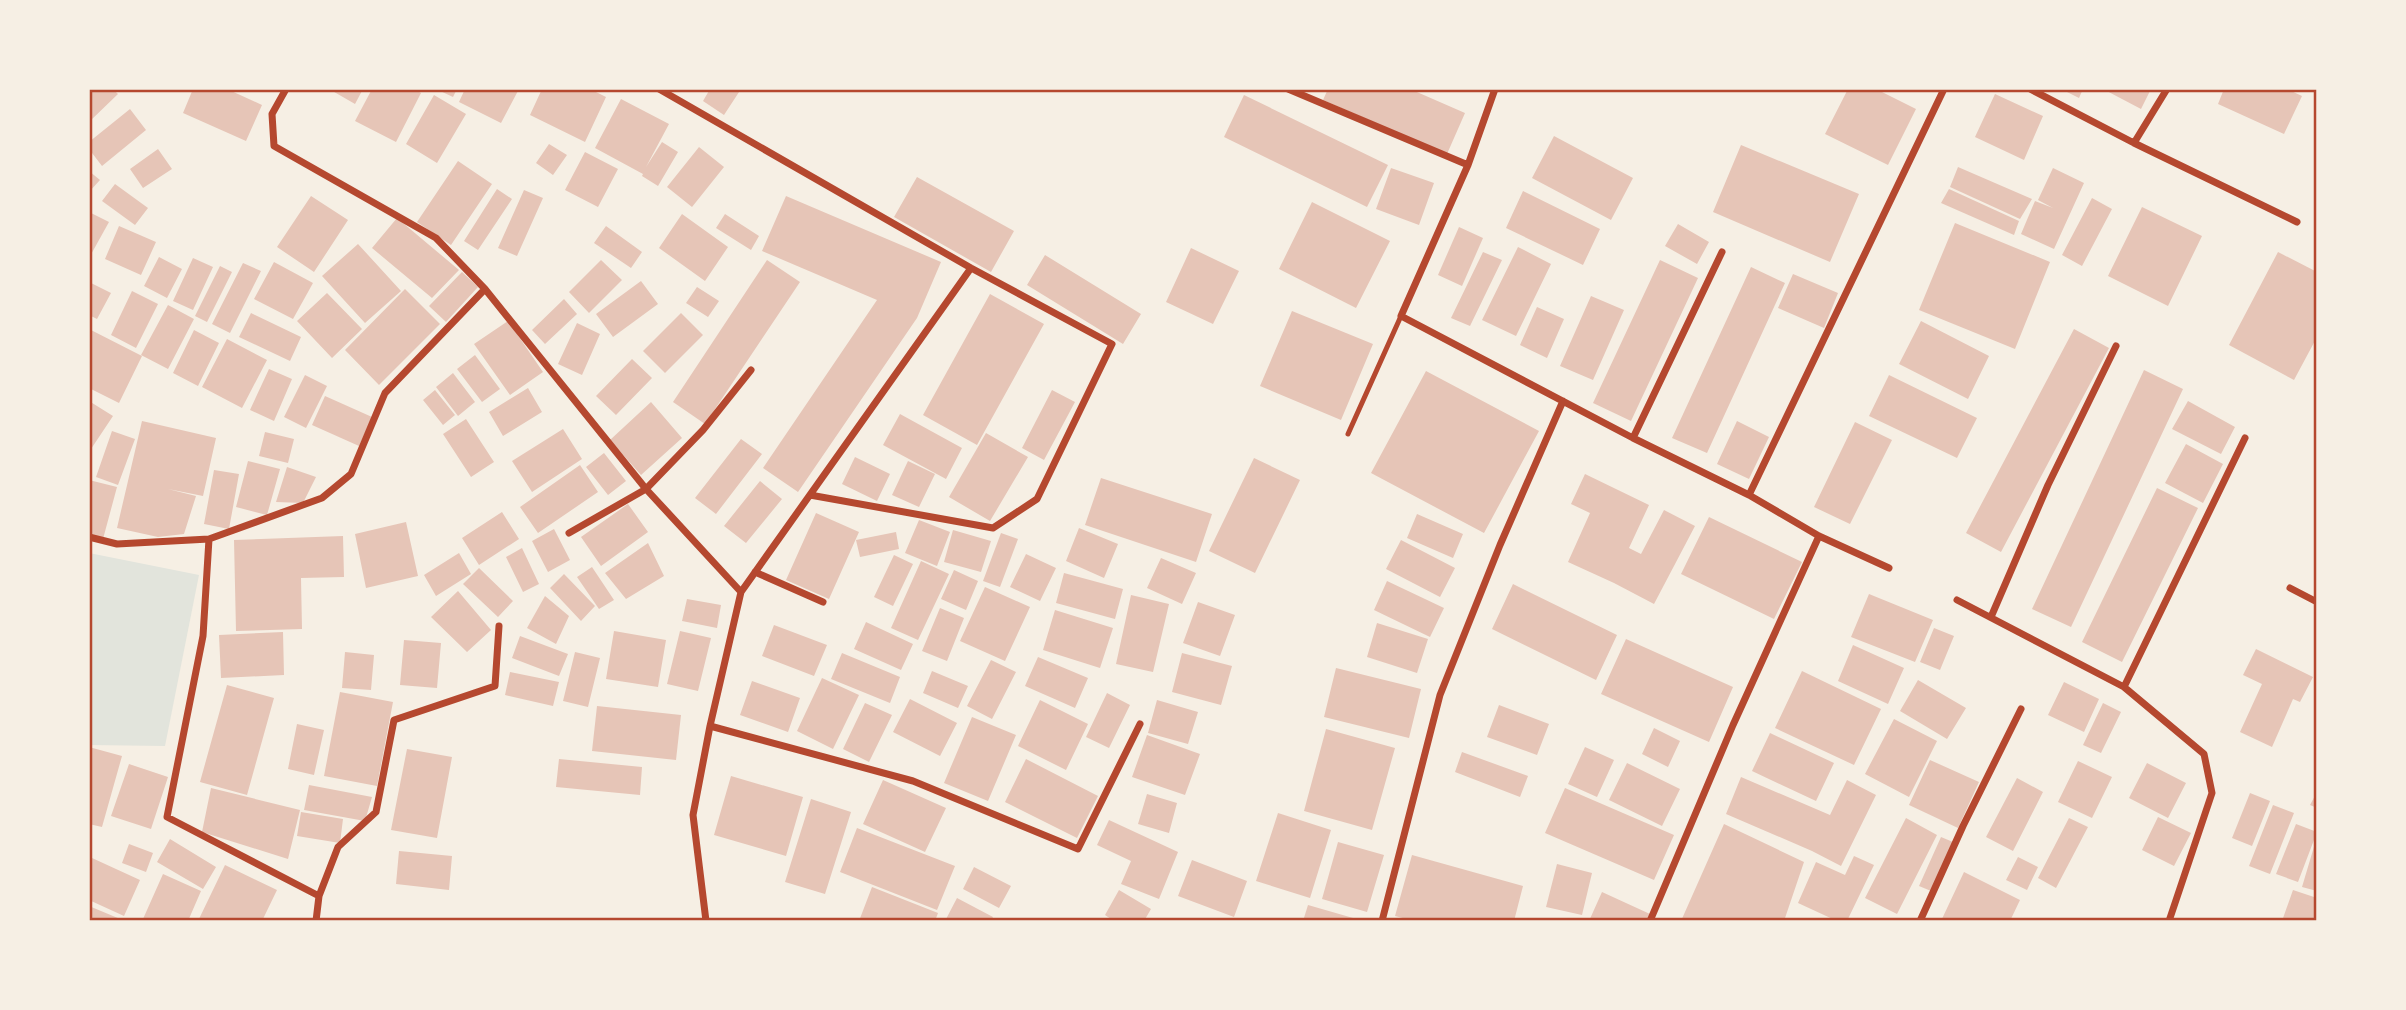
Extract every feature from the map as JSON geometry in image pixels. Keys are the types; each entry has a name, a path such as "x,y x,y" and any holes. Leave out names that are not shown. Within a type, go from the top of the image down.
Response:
{"street":[{"path":"286,89 272,114 274,146 436,238 485,289 646,489 741,592"},
{"path":"659,89 674,93 971,268 1112,344 1037,499 993,528 810,495"},
{"path":"1288,89 1468,165"},
{"path":"1495,89 1468,165 1401,316 1633,438 1749,495 1819,536 1889,568"},
{"path":"1749,495 1944,89"},
{"path":"2030,89 2134,144 2297,222"},
{"path":"2134,144 2167,89"},
{"path":"1633,438 1722,252"},
{"path":"706,921 693,815 710,726 741,592 971,268"},
{"path":"89,537 117,544 209,539 322,498 351,474 385,393 485,289"},
{"path":"1991,617 2048,485 2116,346"},
{"path":"569,533 646,489 703,430 751,370"},
{"path":"1382,921 1440,695 1500,545 1563,401"},
{"path":"2124,687 2245,438"},
{"path":"1650,921 1728,737 1819,536"},
{"path":"209,539 203,636 167,817 318,896"},
{"path":"755,572 823,602"},
{"path":"2290,587 2317,602"},
{"path":"1957,600 2124,687 2204,754 2212,793 2169,921"},
{"path":"316,921 318,896 338,847 376,812 394,720 495,686 499,626"},
{"path":"1920,921 2021,709"},
{"path":"710,726 913,781 1078,849 1140,724"}],"lane":[{"path":"1348,434 1401,316"}],"shaded area":[{"path":"89,553 199,575 165,746 89,745"}],"building":[{"path":"89,89 113,89 118,94 89,122"},
{"path":"193,89 227,89 262,105 246,141 183,113"},
{"path":"329,89 363,89 355,104"},
{"path":"372,89 414,89 421,93 396,142 355,121"},
{"path":"436,89 457,89 453,97"},
{"path":"465,89 519,89 501,123 459,102"},
{"path":"542,89 590,89 606,97 585,142 530,115"},
{"path":"710,89 741,89 724,115 703,101"},
{"path":"1328,89 1410,89 1465,113 1447,154 1323,100"},
{"path":"1848,89 1876,89 1916,109 1888,165 1825,134"},
{"path":"2061,89 2083,89 2079,98"},
{"path":"2103,89 2151,89 2141,109"},
{"path":"2224,89 2287,89 2302,96 2284,134 2218,104"},
{"path":"1995,94 2043,116 2024,160 1975,137"},
{"path":"434,95 466,114 437,163 406,144"},
{"path":"1244,95 1388,165 1367,207 1224,137"},
{"path":"621,99 669,124 646,167 662,142 678,152 658,186 642,176 643,174 595,148"},
{"path":"130,109 146,130 102,166 89,149 89,142"},
{"path":"1554,136 1633,178 1611,220 1532,178"},
{"path":"549,144 567,155 553,175 536,163"},
{"path":"1741,145 1859,194 1830,262 1713,212"},
{"path":"699,147 724,167 692,207 667,187"},
{"path":"158,149 172,169 143,188 130,169"},
{"path":"585,152 618,169 598,207 565,190"},
{"path":"458,161 492,184 451,245 417,222"},
{"path":"1958,167 2032,199 2020,219 1950,187"},
{"path":"1391,168 1434,183 1419,225 1376,209"},
{"path":"2053,168 2084,183 2054,249 2021,234 2035,201 2053,208 2038,200"},
{"path":"89,171 100,180 89,192"},
{"path":"917,177 1014,231 991,272 894,217"},
{"path":"115,184 148,208 135,225 102,201"},
{"path":"497,189 512,199 478,250 464,241"},
{"path":"1949,189 2019,221 2014,235 1941,203"},
{"path":"524,190 543,198 517,256 498,248"},
{"path":"1523,191 1600,229 1583,265 1506,228"},
{"path":"311,196 348,220 314,272 277,247"},
{"path":"786,196 941,262 917,318 798,492 763,468 877,300 762,251"},
{"path":"2092,198 2112,209 2082,266 2062,255"},
{"path":"1312,202 1390,241 1356,308 1279,269"},
{"path":"2142,207 2202,236 2168,306 2108,276"},
{"path":"89,212 109,222 89,258"},
{"path":"682,214 728,247 705,281 659,248"},
{"path":"725,214 759,236 751,250 716,228"},
{"path":"397,218 459,270 432,298 372,248"},
{"path":"1955,223 2050,262 2015,349 1919,310"},
{"path":"1678,224 1709,242 1697,264 1665,246"},
{"path":"119,226 156,242 141,275 105,259"},
{"path":"606,226 642,252 631,268 594,243"},
{"path":"1459,227 1483,238 1462,286 1438,275"},
{"path":"358,244 401,291 365,323 322,276"},
{"path":"1518,247 1551,264 1516,336 1482,320"},
{"path":"1191,248 1239,271 1213,324 1166,302"},
{"path":"1483,252 1502,260 1470,326 1451,318"},
{"path":"2278,252 2317,272 2317,337 2294,380 2229,345"},
{"path":"1045,255 1141,314 1123,344 1027,285"},
{"path":"159,257 182,269 167,298 144,286"},
{"path":"193,258 213,267 193,310 173,301"},
{"path":"601,260 622,280 589,313 569,292"},
{"path":"767,260 800,282 705,424 673,402"},
{"path":"1660,260 1698,278 1631,421 1593,403"},
{"path":"274,262 313,283 293,319 254,299"},
{"path":"243,263 261,271 230,333 212,324"},
{"path":"220,266 232,272 207,322 195,316"},
{"path":"1751,267 1785,283 1707,453 1672,438"},
{"path":"462,272 478,287 446,322 429,306"},
{"path":"1793,274 1838,293 1824,328 1778,308"},
{"path":"641,281 658,304 613,337 596,314"},
{"path":"89,282 111,293 97,319 89,315"},
{"path":"697,287 719,301 708,317 686,303"},
{"path":"405,289 440,324 379,385 345,350"},
{"path":"132,291 158,304 136,348 111,335"},
{"path":"327,293 362,329 332,358 297,321"},
{"path":"990,294 1044,324 977,445 923,415"},
{"path":"1591,296 1624,310 1593,380 1560,366"},
{"path":"564,299 577,314 545,344 532,330"},
{"path":"168,305 194,319 168,369 141,355"},
{"path":"1537,307 1564,319 1547,358 1520,345"},
{"path":"1292,311 1373,344 1341,420 1260,386"},
{"path":"251,313 301,337 290,361 239,337"},
{"path":"681,313 703,335 665,373 643,351"},
{"path":"508,321 543,372 510,395 474,344"},
{"path":"1921,321 1989,356 1968,399 1899,364"},
{"path":"577,323 600,334 582,375 558,364"},
{"path":"89,329 142,356 119,403 89,388"},
{"path":"2074,329 2109,348 2001,552 1966,533"},
{"path":"194,330 219,343 198,386 173,373"},
{"path":"227,339 267,360 242,408 202,387"},
{"path":"475,355 500,389 482,402 457,369"},
{"path":"632,359 652,378 616,415 596,396"},
{"path":"269,369 292,379 274,421 250,410"},
{"path":"2144,370 2183,389 2071,627 2032,609"},
{"path":"1426,371 1539,431 1484,533 1371,473"},
{"path":"453,373 475,402 458,416 436,387"},
{"path":"305,375 327,386 306,428 284,417"},
{"path":"1889,375 1977,418 1957,458 1869,416"},
{"path":"528,388 542,412 503,436 489,412"},
{"path":"435,390 455,415 443,425 423,400"},
{"path":"1052,390 1075,402 1044,460 1022,448"},
{"path":"325,396 372,417 359,446 312,425"},
{"path":"89,401 113,416 89,452"},
{"path":"2188,401 2235,427 2221,454 2172,429"},
{"path":"651,402 682,438 641,475 610,440"},
{"path":"900,414 962,448 946,479 883,445"},
{"path":"466,419 494,462 471,477 443,434"},
{"path":"142,421 216,438 203,496 168,489 196,496 184,534 158,537 117,528"},
{"path":"1737,421 1769,437 1749,479 1717,464"},
{"path":"1855,422 1892,440 1850,524 1814,507"},
{"path":"563,429 582,459 532,492 512,461"},
{"path":"112,431 135,439 118,485 96,477"},
{"path":"265,432 294,439 288,463 259,456"},
{"path":"986,433 1028,457 990,521 949,497"},
{"path":"741,439 762,454 716,514 695,498"},
{"path":"2186,444 2223,464 2203,503 2165,483"},
{"path":"604,453 626,481 608,495 586,467"},
{"path":"855,457 890,474 877,501 842,484"},
{"path":"1254,458 1300,480 1255,573 1209,551"},
{"path":"248,461 280,469 267,515 236,507"},
{"path":"908,461 935,474 919,507 892,495"},
{"path":"580,465 598,492 538,533 520,507"},
{"path":"287,467 316,477 303,503 276,502"},
{"path":"214,470 239,474 229,529 204,524"},
{"path":"1585,474 1649,505 1629,548 1641,554 1664,510 1695,526 1654,604 1568,562 1590,513 1571,504"},
{"path":"1101,478 1212,514 1196,562 1085,525"},
{"path":"89,480 117,487 103,539 89,535"},
{"path":"760,481 782,499 746,543 724,526"},
{"path":"2157,488 2198,508 2122,662 2082,642"},
{"path":"628,504 648,532 601,566 581,537"},
{"path":"502,512 519,539 479,565 462,538"},
{"path":"816,513 859,532 829,599 786,580"},
{"path":"1417,514 1463,534 1453,558 1407,538"},
{"path":"1709,517 1802,562 1774,619 1681,574"},
{"path":"919,520 950,532 937,566 905,553"},
{"path":"406,522 418,576 366,588 355,534"},
{"path":"1079,528 1118,544 1104,578 1066,561"},
{"path":"554,529 570,560 548,572 532,541"},
{"path":"953,530 991,541 981,572 944,562"},
{"path":"896,532 899,549 860,557 856,540"},
{"path":"1001,533 1018,539 1000,587 983,581"},
{"path":"343,536 344,577 301,578 302,629 236,631 234,540"},
{"path":"1401,540 1455,568 1440,597 1386,569"},
{"path":"648,543 664,576 626,599 605,573"},
{"path":"522,548 539,584 523,592 506,557"},
{"path":"459,553 471,574 436,596 424,575"},
{"path":"1026,554 1056,568 1040,601 1010,587"},
{"path":"894,555 913,564 893,606 874,597"},
{"path":"1161,558 1196,573 1182,604 1147,588"},
{"path":"921,561 949,574 918,640 891,628"},
{"path":"592,567 614,600 599,609 577,577"},
{"path":"479,568 513,601 498,617 463,584"},
{"path":"954,570 978,581 966,610 941,599"},
{"path":"1064,573 1123,589 1115,619 1056,603"},
{"path":"564,574 595,606 581,621 550,588"},
{"path":"1387,581 1444,608 1430,637 1374,610"},
{"path":"1513,584 1617,635 1596,680 1492,629"},
{"path":"985,587 1030,607 1005,661 960,641"},
{"path":"458,591 491,630 467,652 431,617"},
{"path":"1869,594 1933,620 1915,662 1851,637"},
{"path":"1131,595 1169,604 1153,672 1116,664"},
{"path":"545,596 569,616 556,644 527,628"},
{"path":"687,599 721,605 717,628 682,621"},
{"path":"1198,602 1235,615 1220,656 1183,643"},
{"path":"940,608 964,618 947,661 922,651"},
{"path":"1055,610 1113,628 1100,668 1043,650"},
{"path":"866,622 913,644 901,670 854,649"},
{"path":"1377,623 1428,639 1417,673 1367,657"},
{"path":"774,625 827,645 814,676 762,656"},
{"path":"1934,628 1954,636 1940,670 1920,662"},
{"path":"614,631 666,640 658,687 606,679"},
{"path":"680,631 711,638 698,691 667,684"},
{"path":"283,632 284,675 221,678 219,635"},
{"path":"520,636 568,654 559,676 512,658"},
{"path":"1626,639 1733,687 1709,742 1601,694"},
{"path":"404,640 441,643 437,688 400,685"},
{"path":"1853,645 1904,668 1888,704 1838,681"},
{"path":"2256,649 2313,677 2300,702 2293,699 2272,747 2240,732 2262,684 2243,675"},
{"path":"345,652 374,655 371,690 342,688"},
{"path":"575,652 600,658 588,707 563,701"},
{"path":"842,653 900,677 890,703 831,679"},
{"path":"1182,653 1232,666 1221,705 1172,692"},
{"path":"1038,657 1088,678 1075,708 1025,686"},
{"path":"991,660 1016,672 992,719 967,706"},
{"path":"1336,668 1421,689 1409,738 1324,717"},
{"path":"932,671 968,686 958,708 923,693"},
{"path":"1802,671 1881,709 1854,765 1775,728"},
{"path":"510,672 559,682 553,706 505,695"},
{"path":"822,678 859,695 833,749 797,731"},
{"path":"1918,680 1966,708 1947,739 1900,711"},
{"path":"752,681 800,698 788,732 740,715"},
{"path":"2064,682 2099,699 2084,732 2048,715"},
{"path":"227,685 274,698 247,795 200,782"},
{"path":"340,692 393,702 377,786 324,776"},
{"path":"1107,693 1130,705 1109,748 1086,737"},
{"path":"910,699 957,723 940,756 893,732"},
{"path":"1040,700 1088,724 1066,770 1018,746"},
{"path":"1157,700 1198,712 1188,744 1148,733"},
{"path":"865,703 892,715 869,762 843,749"},
{"path":"2103,703 2121,712 2101,753 2083,745"},
{"path":"1499,705 1549,724 1537,755 1487,737"},
{"path":"597,706 681,715 676,760 592,751"},
{"path":"972,717 1016,735 988,801 944,783"},
{"path":"1894,719 1937,741 1909,797 1865,774"},
{"path":"297,724 324,730 314,775 288,769"},
{"path":"1654,728 1680,741 1668,767 1642,754"},
{"path":"1326,729 1395,748 1372,830 1304,811"},
{"path":"1770,733 1834,763 1816,801 1752,771"},
{"path":"1147,735 1200,754 1185,795 1132,777"},
{"path":"89,747 122,756 102,827 89,824"},
{"path":"1585,747 1614,760 1597,797 1568,784"},
{"path":"407,749 452,757 437,838 391,830"},
{"path":"1462,752 1528,776 1520,797 1455,772"},
{"path":"559,759 642,767 640,795 556,787"},
{"path":"1026,759 1098,796 1077,838 1005,802"},
{"path":"1930,760 1979,782 1958,828 1909,805"},
{"path":"2078,761 2112,777 2092,818 2058,802"},
{"path":"1627,763 1680,789 1662,826 1609,800"},
{"path":"2147,763 2186,783 2168,818 2129,798"},
{"path":"129,764 168,777 151,829 111,816"},
{"path":"731,776 803,797 786,856 714,835"},
{"path":"1741,777 1830,815 1847,780 1876,795 1841,866 1726,814"},
{"path":"2017,778 2043,792 2013,851 1986,837"},
{"path":"883,780 946,808 925,852 863,824"},
{"path":"309,785 372,797 365,821 304,810"},
{"path":"211,788 300,810 288,859 202,832"},
{"path":"1565,788 1674,835 1654,880 1545,833"},
{"path":"2317,792 2317,808 2310,805"},
{"path":"2250,793 2270,801 2252,846 2232,838"},
{"path":"1147,794 1177,803 1169,833 1138,824"},
{"path":"811,799 851,812 825,894 785,882"},
{"path":"2273,805 2294,813 2270,874 2249,866"},
{"path":"301,812 343,819 340,843 297,836"},
{"path":"1278,813 1331,830 1310,898 1256,881"},
{"path":"2158,817 2191,833 2174,866 2142,850"},
{"path":"1906,818 1937,835 1897,914 1865,898"},
{"path":"2069,818 2088,827 2056,888 2038,878"},
{"path":"1109,820 1178,852 1159,899 1121,884 1131,861 1097,845"},
{"path":"1724,824 1804,862 1784,921 1681,921"},
{"path":"2296,824 2317,832 2298,882 2276,874"},
{"path":"857,828 955,866 937,910 840,872"},
{"path":"1941,837 1953,842 1931,891 1919,886"},
{"path":"170,839 216,867 203,889 157,862"},
{"path":"2317,840 2317,891 2302,887"},
{"path":"1338,842 1384,855 1367,912 1322,899"},
{"path":"129,844 153,853 146,872 122,863"},
{"path":"399,851 452,856 449,890 396,884"},
{"path":"1412,855 1523,886 1514,921 1414,921 1395,916"},
{"path":"1854,856 1874,865 1847,921 1837,921 1798,903 1816,862 1845,875"},
{"path":"2018,857 2038,867 2027,890 2006,880"},
{"path":"92,858 140,880 124,916 89,900 89,864"},
{"path":"1192,860 1247,881 1234,917 1178,896"},
{"path":"1557,864 1592,873 1582,915 1546,907"},
{"path":"225,865 277,890 262,921 198,921"},
{"path":"974,867 1011,886 999,908 963,889"},
{"path":"1964,872 2020,900 2010,921 1941,921"},
{"path":"163,874 201,891 188,921 143,919"},
{"path":"872,887 938,913 935,921 859,921"},
{"path":"1119,890 1151,909 1144,921 1114,921 1105,915"},
{"path":"2293,890 2317,898 2317,921 2282,921"},
{"path":"1602,892 1650,914 1647,921 1589,921"},
{"path":"957,898 993,917 991,921 945,921"},
{"path":"1308,905 1360,920 1360,921 1303,921"},
{"path":"89,906 125,921 89,921"}]}
